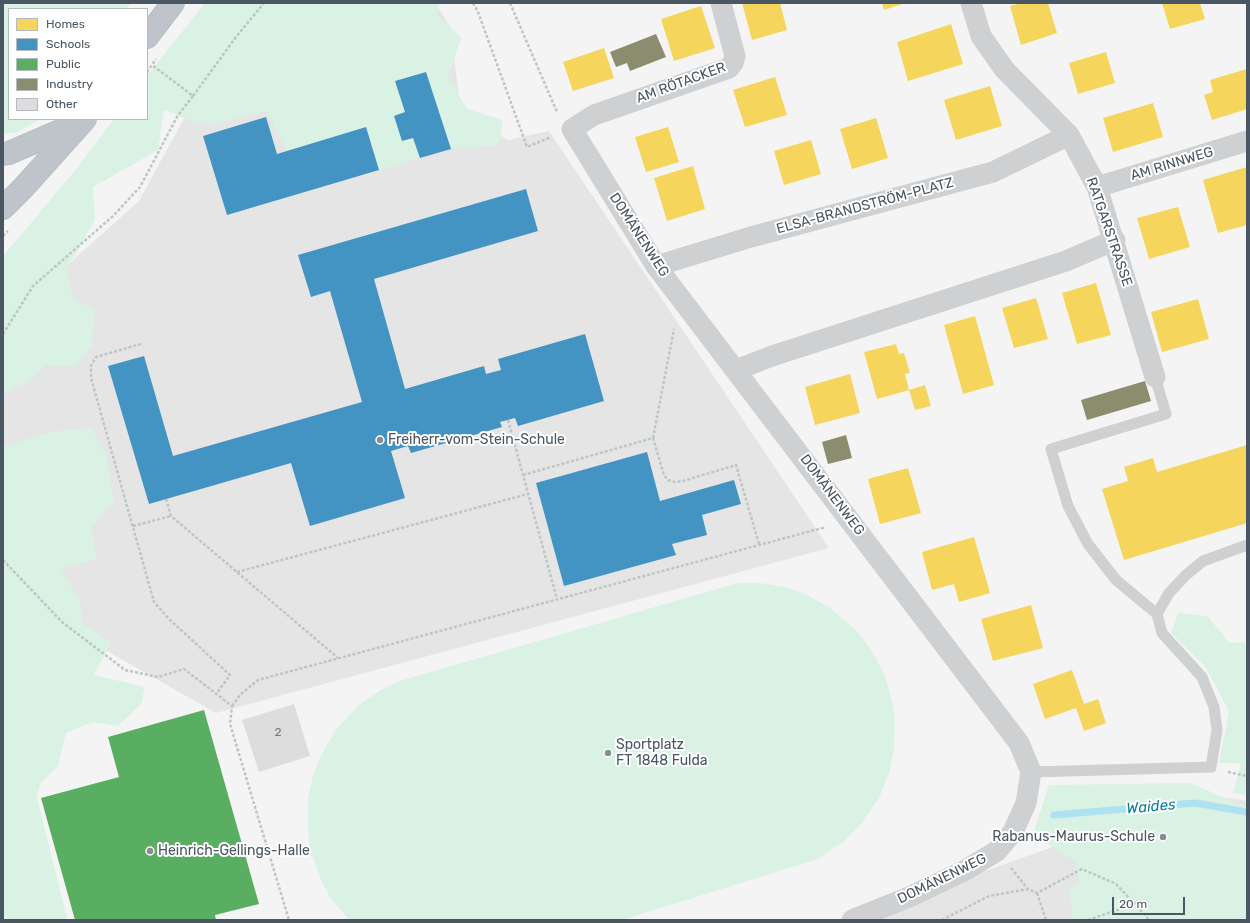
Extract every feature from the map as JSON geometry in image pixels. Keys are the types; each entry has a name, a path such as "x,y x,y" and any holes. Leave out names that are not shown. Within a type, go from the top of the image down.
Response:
{"highway":[{"path":"148,36 173,3"},
{"path":"3,154 16,150 85,120"},
{"path":"3,208 85,120"}],"street":[{"name":"AM RÖTACKER","path":"572,129 594,115 729,68 733,63 735,56 721,3"},
{"name":"RATGARSTRASSE","path":"971,3 981,36 1004,69 1069,135 1097,187 1115,240 1155,377"},
{"name":"DOMÄNENWEG","path":"572,129 656,266 1019,743 1031,772 1026,803 1013,832 997,851 964,871 909,897 852,920"},
{"name":"ELSA-BRANDSTRÖM-PLATZ","path":"656,266 751,237 993,172 1069,135"},
{"name":"AM RINNWEG","path":"1097,187 1247,140"},
{"path":"736,370 779,354 1066,261 1115,240"}],"lane":[{"path":"1031,772 1211,767 1217,730 1214,707 1202,677 1162,633 1157,614 1116,580 1088,544 1068,506 1051,449 1166,414 1155,377"},
{"path":"1157,614 1169,593 1186,575 1204,561 1247,545"}],"path":[{"path":"3,334 33,286 113,216 140,187 178,115 236,37 264,3"},
{"path":"473,3 478,12 527,146 572,129 555,110 510,3"},
{"path":"152,65 193,96"},
{"path":"675,322 653,438 664,475 668,480 675,482 683,481 736,465 759,545"},
{"path":"141,344 96,357 91,366 91,378 154,602 169,619 230,675 217,693"},
{"path":"508,420 557,599"},
{"path":"523,475 653,438"},
{"path":"237,572 528,494"},
{"path":"166,499 171,516 338,658"},
{"path":"133,526 171,516"},
{"path":"289,920 230,724 232,706 241,694 258,680 826,527"},
{"path":"3,560 62,622 126,670 146,676 158,677 184,669 232,706"},
{"path":"997,851 1028,888 1037,893 1046,920"},
{"path":"1037,893 1082,869 1116,884 1148,920"},
{"path":"942,920 989,896 1028,888"},
{"path":"1088,920 1135,904"}],"shaded area":[{"name":"Freiherr-vom-Stein-Schule","path":"435,3 450,26 461,111 508,140 549,131 829,548 216,713 107,651 36,584 3,540 3,339 14,319 75,258 139,201 193,102"},
{"name":"Rabanus-Maurus-Schule","path":"1201,794 1247,801 1247,920 873,920 977,874"}],"green space":[{"path":"3,3 131,3 127,8 8,8 8,120 39,120 17,132 3,134"},
{"path":"205,3 439,3 437,14 461,38 448,77 467,109 503,120 499,145 451,149 426,72 395,82 405,112 394,116 402,141 413,138 420,158 379,170 366,127 286,151 267,111 212,125 187,119 164,110 158,150 93,187 95,220 66,270 74,300 94,309 92,345 74,367 46,365 29,381 3,394 3,256 73,173 113,120 148,120 148,75"},
{"path":"92,428 106,455 114,501 91,529 97,559 60,569 79,598 83,624 111,643 94,675 145,687 141,704 118,726 93,722 66,733 58,766 40,784 37,798 67,918 64,920 3,920 3,447 49,432"},
{"name":"Sportplatz FT 1848 Fulda","path":"738,583 760,583 784,587 803,593 829,607 857,631 871,650 884,673 892,701 895,719 894,750 889,773 879,798 862,823 843,842 818,859 622,920 349,920 330,897 321,880 310,849 308,830 308,799 313,775 321,756 336,729 361,703 384,688 403,680"},
{"path":"1178,613 1207,616 1230,643 1247,642 1247,795 1233,793 1241,763 1219,763 1229,711 1205,666 1171,633"},
{"name":"Rabanus-Maurus-Schule","path":"1190,783 1247,806 1247,920 1073,920 1069,887 1079,883 1076,862 1033,834 1049,785"}],"building: Homes":[{"path":"742,3 780,3 787,30 752,40"},
{"path":"882,3 905,3 884,10"},
{"path":"1021,3 1048,3 1057,33 1021,45 1010,6"},
{"path":"1162,3 1200,3 1205,19 1170,29"},
{"path":"701,6 715,48 674,61 661,19"},
{"path":"951,24 963,64 908,81 897,42"},
{"path":"604,48 614,78 573,91 563,62"},
{"path":"1106,52 1115,83 1078,94 1069,63"},
{"path":"1247,69 1247,109 1212,120 1204,95 1213,92 1210,80"},
{"path":"775,77 787,115 745,127 733,90"},
{"path":"990,86 1002,126 956,140 944,100"},
{"path":"1153,103 1163,137 1113,152 1103,118"},
{"path":"876,118 888,158 852,169 840,129"},
{"path":"668,127 679,162 646,172 635,137"},
{"path":"811,140 821,174 784,185 774,151"},
{"path":"693,166 705,209 667,221 654,178"},
{"path":"1247,167 1247,225 1218,233 1203,180"},
{"path":"1178,207 1190,247 1149,259 1137,218"},
{"path":"1096,283 1111,335 1077,344 1062,293"},
{"path":"1036,298 1048,339 1014,348 1002,308"},
{"path":"1198,299 1209,339 1162,352 1151,312"},
{"path":"975,316 994,385 963,394 944,325"},
{"path":"896,344 899,354 904,353 910,373 905,374 909,390 877,399 864,352"},
{"path":"850,374 860,413 815,425 805,387"},
{"path":"925,385 931,406 915,410 909,390"},
{"path":"1247,445 1247,523 1124,560 1102,489 1128,481 1124,467 1153,458 1157,472"},
{"path":"908,468 921,513 880,524 868,479"},
{"path":"974,537 990,593 959,602 954,584 932,590 922,552"},
{"path":"1031,605 1043,648 993,661 981,619"},
{"path":"1072,670 1084,704 1098,699 1106,723 1084,731 1076,708 1045,719 1033,684"}],"building: Schools":[{"path":"426,72 451,149 420,158 413,138 402,141 394,116 405,112 395,81"},
{"path":"266,117 277,154 366,127 379,170 227,215 203,136"},
{"path":"526,189 538,231 374,279 405,389 484,366 486,374 501,370 498,359 585,334 604,401 518,426 515,418 500,422 502,427 411,453 408,446 391,451 405,498 310,526 291,463 149,504 108,366 144,356 173,456 362,402 330,291 311,297 298,255"},
{"path":"647,452 660,501 734,480 741,504 702,515 707,535 672,544 676,555 564,586 536,483"}],"building: Public":[{"name":"Heinrich-Gellings-Halle","path":"204,710 259,904 215,915 216,920 75,920 41,798 119,777 108,737"}],"building: Industry":[{"path":"656,34 666,57 630,71 627,63 616,67 610,52"},
{"path":"1145,381 1151,401 1087,420 1081,400"},
{"path":"846,435 852,458 828,464 822,442"}],"building: Other":[{"path":"294,704 310,756 259,772 242,720"}],"waterway":[{"name":"Waides","path":"1054,815 1195,803 1247,812"}],"place":[{"name":"Freiherr-vom-Stein-Schule","path":"380,440"},
{"name":"Sportplatz FT 1848 Fulda","path":"608,753"},
{"name":"Rabanus-Maurus-Schule","path":"1163,837"},
{"name":"Heinrich-Gellings-Halle","path":"150,851"}]}
